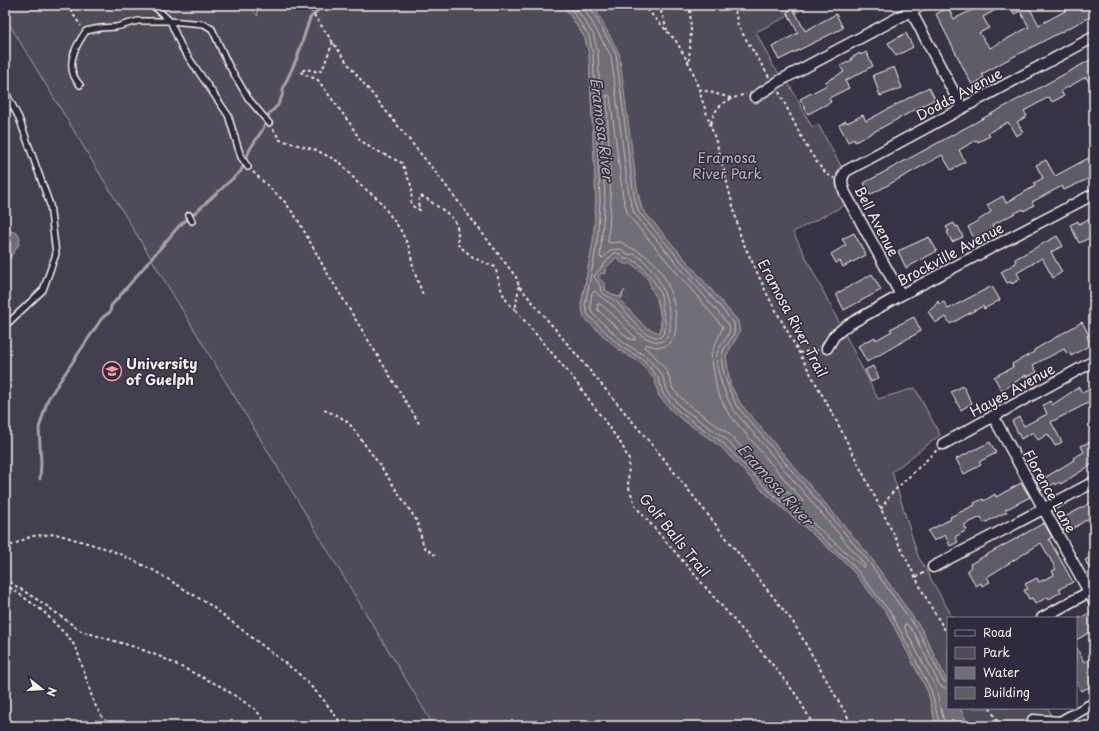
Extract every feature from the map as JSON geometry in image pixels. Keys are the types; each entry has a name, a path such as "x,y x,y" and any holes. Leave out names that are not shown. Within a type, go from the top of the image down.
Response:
{"street":[{"path":"755,97 774,85 922,5"},
{"path":"911,11 962,108"},
{"name":"Dodds Avenue","path":"841,180 846,171 1094,37"},
{"name":"Bell Avenue","path":"841,180 845,193 901,295"},
{"name":"Brockville Avenue","path":"827,348 834,336 846,326 901,295 1094,194"},
{"name":"Hayes Avenue","path":"944,444 992,416 1094,361"},
{"name":"Florence Lane","path":"992,416 1044,509 1092,590 1094,601"},
{"path":"933,567 1094,482"},
{"path":"1044,617 1092,590"},
{"path":"1033,720 1060,722 1094,703"}],"lane":[{"path":"153,5 170,21 182,48 228,115 244,161 248,167"},
{"path":"80,85 76,81 71,65 78,42 86,31 138,21 170,21 204,24 212,29 228,64 248,98 269,123"},
{"path":"5,91 18,118 50,205 56,254 43,290 5,326"},
{"path":"188,215 192,221"}],"path":[{"path":"67,5 79,25 86,31"},
{"path":"307,5 348,64 437,174 516,276 519,286 663,458 793,622 853,726"},
{"name":"Eramosa River Trail","path":"643,5 668,31 689,62 720,151 741,238 768,296 881,509 927,600 947,633"},
{"path":"659,5 668,31"},
{"path":"689,62 691,31 690,5"},
{"path":"734,5 738,26 789,110 806,145 822,170 831,178 841,180"},
{"name":"Golf Balls Trail","path":"333,42 323,68 318,72 306,69 300,72 318,80 351,125 360,140 371,148 402,163 412,188 411,204 420,210 418,203 420,196 427,198 453,218 458,230 457,244 474,258 495,267 505,298 574,379 622,445 629,460 628,485 636,507 772,664 797,696 814,726"},
{"path":"699,89 732,98"},
{"path":"710,124 713,113 732,98 748,94 755,97"},
{"path":"269,123 280,140 316,150 341,163 358,183 379,200 400,229 409,247 414,271 423,296"},
{"path":"248,167 284,202 298,220 326,271 420,426"},
{"path":"516,310 519,286"},
{"path":"799,353 827,348"},
{"path":"324,410 339,416 348,423 377,461 417,521 422,544 434,555"},
{"path":"881,509 891,494 944,444"},
{"path":"5,548 32,536 56,534 111,550 153,570 210,605 298,673 323,700 343,726"},
{"path":"5,579 44,604 81,631 135,647 161,657 214,683 255,709 269,726"},
{"path":"5,584 43,611 71,640 77,650 94,703 110,726"},
{"path":"991,709 1000,726"}],"shaded area":[{"name":"University of Guelph","path":"5,17 434,726 5,726"}],"green space":[{"path":"5,5 248,5 258,16 256,5 563,5 585,38 589,54 596,200 593,243 581,305 619,350 641,363 655,380 659,396 676,415 720,446 763,491 848,565 888,615 928,692 936,726 434,726 5,17"},
{"name":"Eramosa River Park","path":"593,5 811,5 756,32 773,66 789,84 812,127 818,124 841,166 836,176 836,186 845,205 793,232 878,399 915,388 940,435 892,472 918,556 952,617 947,617 947,681 922,630 868,554 740,403 730,384 726,356 738,321 642,209"},
{"path":"617,257 632,264 643,273 653,288 659,307 661,326 660,334 646,328 619,300 623,297 622,293 621,296 617,297 605,290 605,284 598,277"},
{"path":"960,709 1048,709 1055,726 969,726"}],"water":[{"name":"Eramosa River","path":"563,5 593,5 619,53 638,195 642,209 738,321 740,332 726,356 730,384 740,403 868,554 922,630 947,681 947,709 960,709 969,726 936,726 928,692 888,615 848,565 763,491 720,446 676,415 659,396 655,380 641,363 619,350 584,318 581,305 593,243 596,200 589,54 585,38","holes":["617,257 620,262 627,265 630,263 649,280 661,314 662,321 660,333 646,328 620,300 625,290 621,296 618,297 605,290 605,284 598,277 600,274 605,273 605,269"]},
{"path":"5,229 17,233 20,238 19,244 5,266"}],"building":[{"path":"974,5 1004,5 983,17 989,28 979,33 990,48 1029,27 1020,11 1014,14 1009,5 1033,5 1029,7 1039,25 1067,10 1064,5 1086,5 1092,16 982,74 984,78 972,85 936,14 948,8 954,19 976,8"},
{"path":"793,8 805,31 836,14 843,28 779,60 772,47 798,33 787,12"},
{"path":"906,33 913,47 896,56 888,43"},
{"path":"866,52 873,66 845,81 849,88 829,98 831,102 808,114 800,99 827,85 825,82 844,72 840,66 852,60 851,58 860,53 861,55"},
{"path":"1094,58 1094,91 1086,77 1061,91 1064,96 1052,102 1049,97 1024,111 1027,116 1017,122 1023,132 1016,136 1008,122 988,133 990,136 978,142 977,140 959,150 965,162 951,170 942,155 870,195 864,183"},
{"path":"894,67 902,88 880,96 873,75"},
{"path":"929,87 935,99 855,142 854,139 848,142 839,125 846,121 847,123 863,115 866,121"},
{"path":"1094,155 1094,188 1088,179 1064,190 1062,186 1032,202 1034,205 1024,211 1023,209 992,225 994,230 991,232 992,234 976,242 968,227 991,212 987,205 1003,196 1006,203 1035,186 1034,183 1043,178 1036,165 1046,160 1055,176"},
{"path":"1094,216 1094,236 1079,243 1070,225 1078,221 1079,224"},
{"path":"954,223 956,227 958,226 963,237 952,242 947,232 949,231 946,227"},
{"path":"854,233 866,255 843,267 840,261 836,263 831,254 846,245 842,239"},
{"path":"1057,236 1063,246 1051,252 1062,272 1053,278 1042,258 1017,273 1020,279 1012,284 1011,282 1007,283 1001,272 1016,263 1015,259"},
{"path":"929,237 937,251 906,268 898,251"},
{"path":"872,274 881,290 844,310 836,294"},
{"path":"992,286 1000,300 984,309 983,306 950,324 946,317 935,323 928,311 934,307 938,301 939,304 944,302 948,309"},
{"path":"914,317 921,331 867,362 858,346 875,337 876,340 892,331 890,329"},
{"path":"1082,322 1089,335 1087,336 1090,345 1071,356 1070,352 1067,354 1064,349 1033,365 1037,372 1027,377 1026,375 1002,391 994,377 1013,367 1012,364 1034,352 1034,350"},
{"path":"873,366 879,378 871,382 865,370"},
{"path":"963,386 972,403 961,410 951,392"},
{"path":"1079,387 1082,393 1094,387 1094,400 1051,422 1062,442 1055,446 1048,434 1038,440 1033,432 1021,439 1012,421 1019,417 1024,426 1047,414 1043,405 1050,401 1052,405"},
{"path":"990,442 996,453 979,462 981,465 964,474 956,459"},
{"path":"1089,442 1094,451 1094,463 1061,484 1060,482 1056,485 1055,483 1041,490 1035,479 1044,474 1046,477 1074,460 1073,458 1084,452 1081,446"},
{"path":"1021,483 1030,497 1005,510 1007,512 984,523 981,517 964,525 967,530 955,537 958,542 950,546 945,535 934,541 928,531 951,519 950,517 975,505 974,503 983,499 984,501 995,494 996,497"},
{"path":"1094,501 1094,515 1066,533 1065,530 1063,531 1059,524 1065,520 1063,518"},
{"path":"1044,523 1052,537 1049,539 1073,582 1059,589 1061,592 1049,599 1048,597 1035,604 1032,598 1029,599 1024,590 1028,589 1025,584 1037,578 1039,582 1054,575 1052,571 1056,569 1041,543 987,577 990,582 982,586 981,583 976,586 967,570 971,567 970,564"},
{"path":"1094,555 1094,578 1085,560"},
{"path":"1091,612 1094,618 1094,630 1077,639 1077,619"},
{"path":"1077,648 1084,662 1094,657 1094,685 1081,691 1077,684"}],"waterway":[{"path":"40,479 41,463 39,428 48,399 102,318 110,312 111,306 179,226 241,171 250,149 263,129 269,114 278,105 284,86 297,58 310,18 324,5"}],"place":[{"name":"University of Guelph","path":"112,371"}]}
